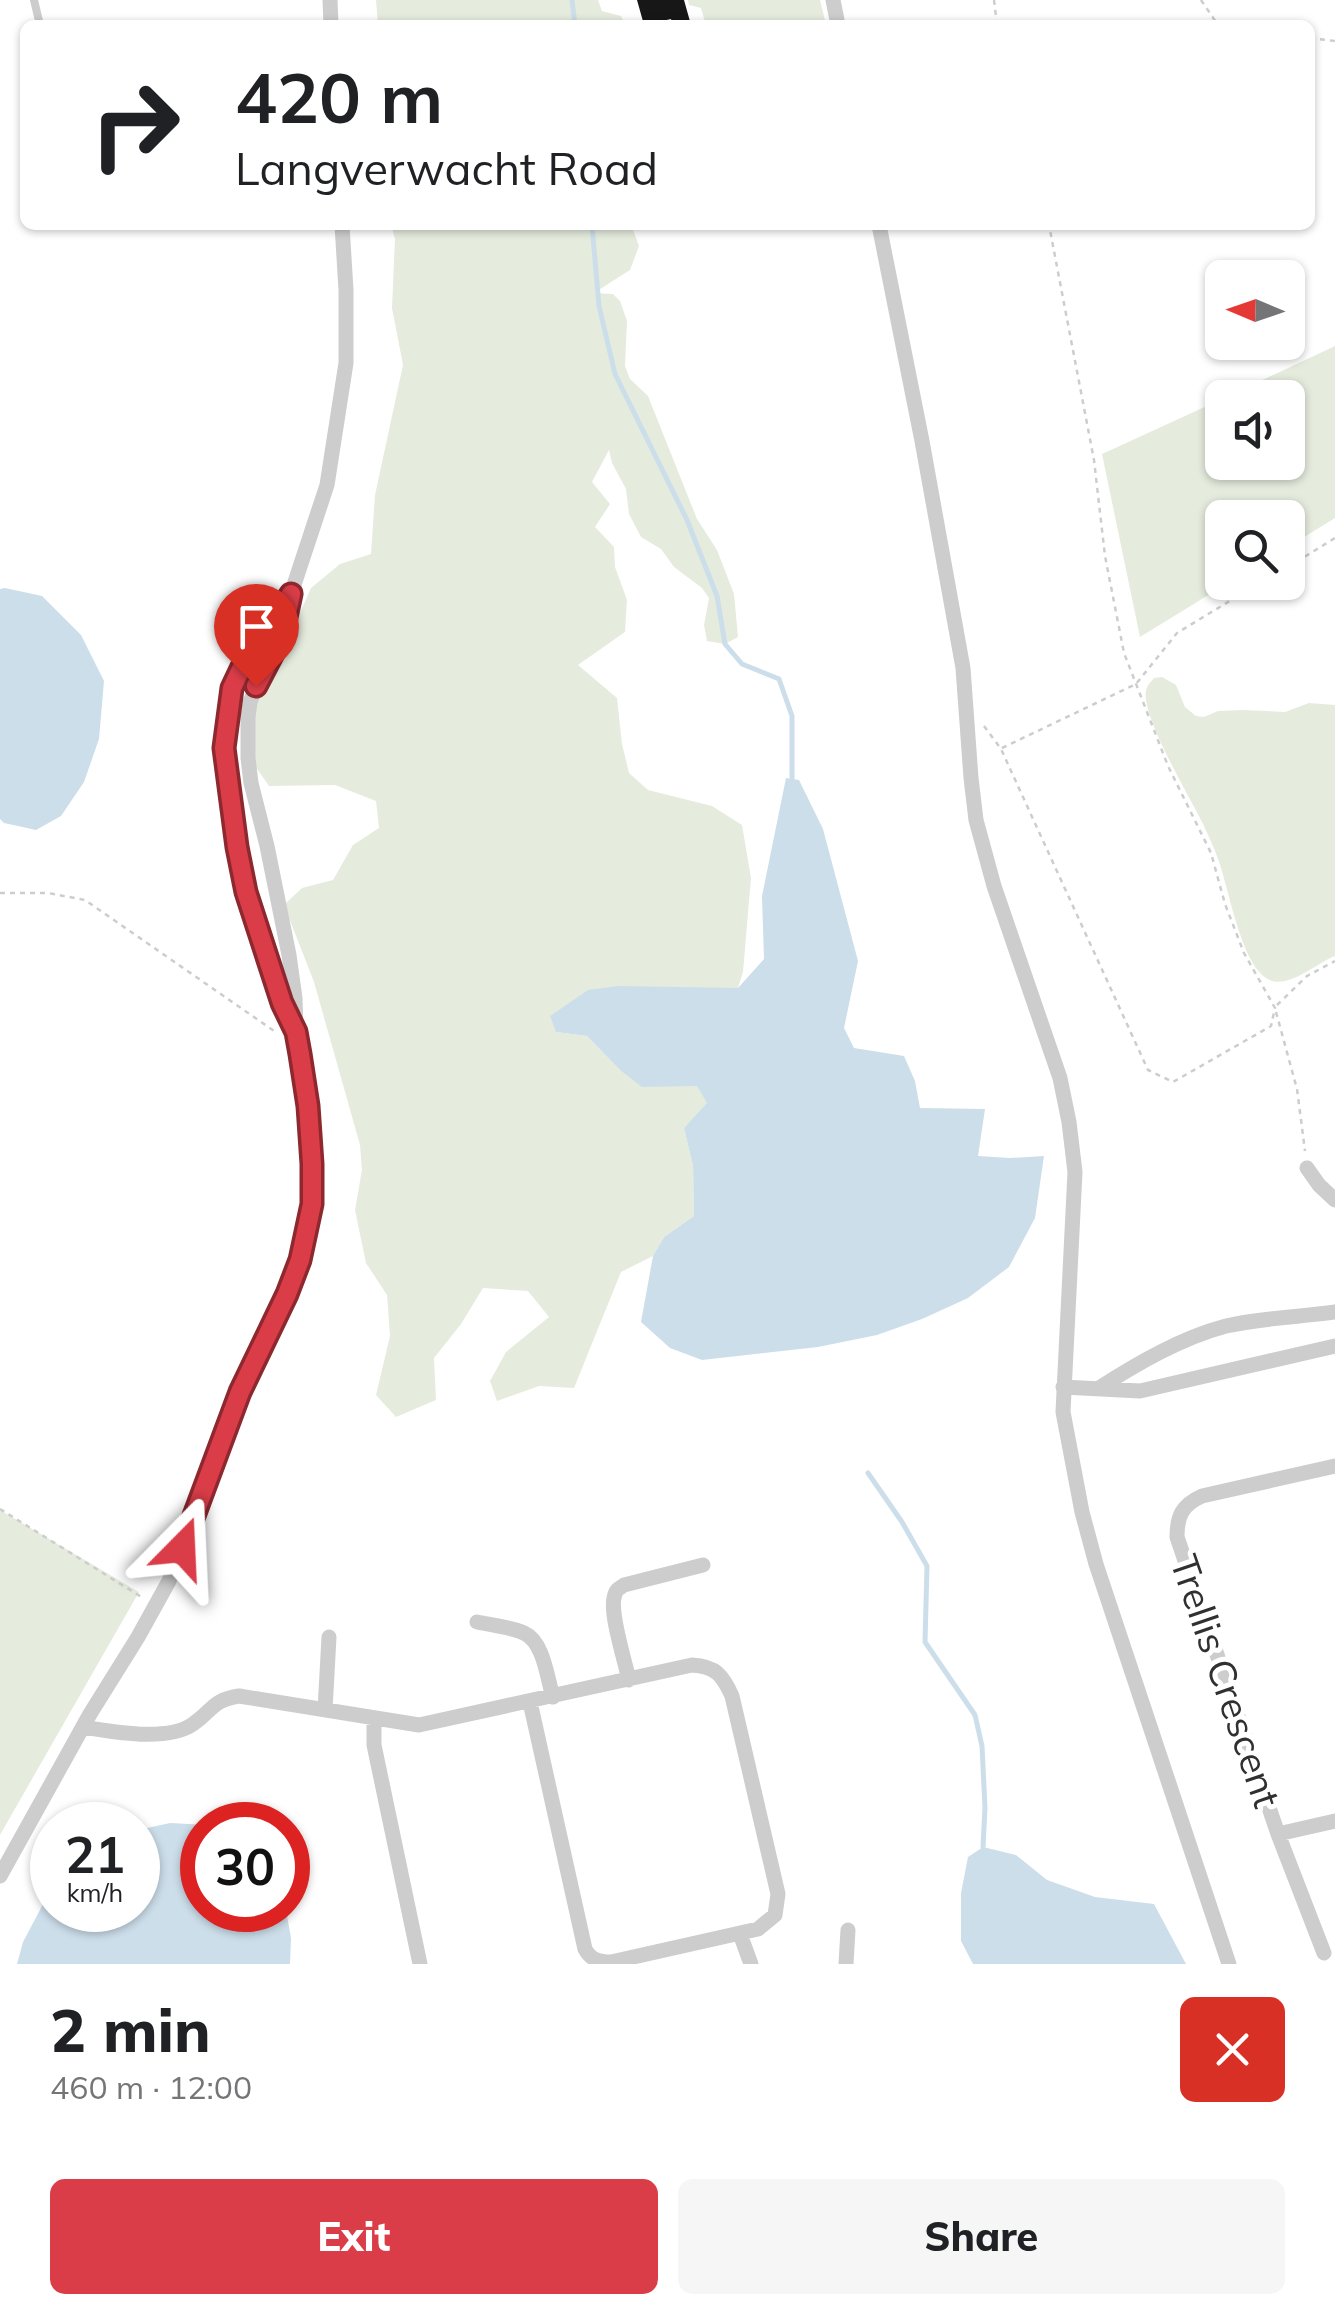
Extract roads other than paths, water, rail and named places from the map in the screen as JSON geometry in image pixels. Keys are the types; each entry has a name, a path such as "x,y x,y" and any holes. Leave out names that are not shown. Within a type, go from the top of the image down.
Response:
{"street":[{"path":"0,1876 169,1581 240,1392 287,1294 307,1236 312,1164 295,998 248,758 250,702 282,636 291,594 327,485 346,363 342,230"},
{"path":"880,230 964,668 976,820 994,886 1060,1078 1070,1122 1074,1172 1063,1412 1082,1512 1229,1964"},
{"path":"291,594 232,688 224,748 246,892 296,1035"},
{"path":"1307,1168 1335,1200"},
{"path":"1099,1388 1192,1337 1229,1326 1335,1312"},
{"path":"1063,1387 1140,1390 1335,1346"},
{"name":"Trellis Crescent","path":"1324,1953 1278,1834 1177,1537 1177,1524 1184,1507 1202,1496 1335,1466"},
{"path":"629,1680 614,1611 617,1590 703,1565"},
{"path":"477,1622 524,1633 533,1639 553,1697"},
{"path":"325,1710 329,1637"},
{"path":"83,1727 115,1732 180,1732 195,1724 213,1704 239,1696 420,1726 692,1665 706,1666 724,1678 732,1696 778,1894 778,1906 766,1924 740,1934 611,1962 588,1955 530,1702"},
{"path":"374,1718 374,1746 420,1964"},
{"name":"Trellis Crescent","path":"1278,1834 1335,1821"},
{"path":"846,1964 848,1930"},
{"path":"740,1934 750,1964"}],"water":[{"path":"0,589 42,596 81,635 104,681 99,739 84,782 61,816 36,830 0,819"},
{"path":"786,778 799,780 823,829 858,961 844,1028 854,1048 904,1056 915,1081 920,1108 985,1109 978,1156 1044,1156 1035,1218 1009,1267 968,1298 877,1335 818,1347 702,1360 670,1348 641,1322 653,1256 664,1237 694,1216 693,1166 684,1128 707,1103 697,1086 642,1087 587,1036 556,1032 550,1016 588,990 618,986 738,988 764,959 762,896"},
{"path":"180,1824 180,1932 290,1932 290,1964 17,1964 30,1929 30,1932 160,1932 160,1825"},
{"path":"983,1847 1016,1855 1047,1880 1095,1897 1154,1904 1186,1964 973,1964 961,1941 961,1893 968,1857"}],"waterway":[{"path":"572,0 574,20"},
{"path":"592,230 599,306 615,374 687,520 717,596 725,644 742,664 779,679 792,716 792,779"},
{"path":"868,1473 927,1566 925,1642 975,1715 982,1746 983,1847"}]}
